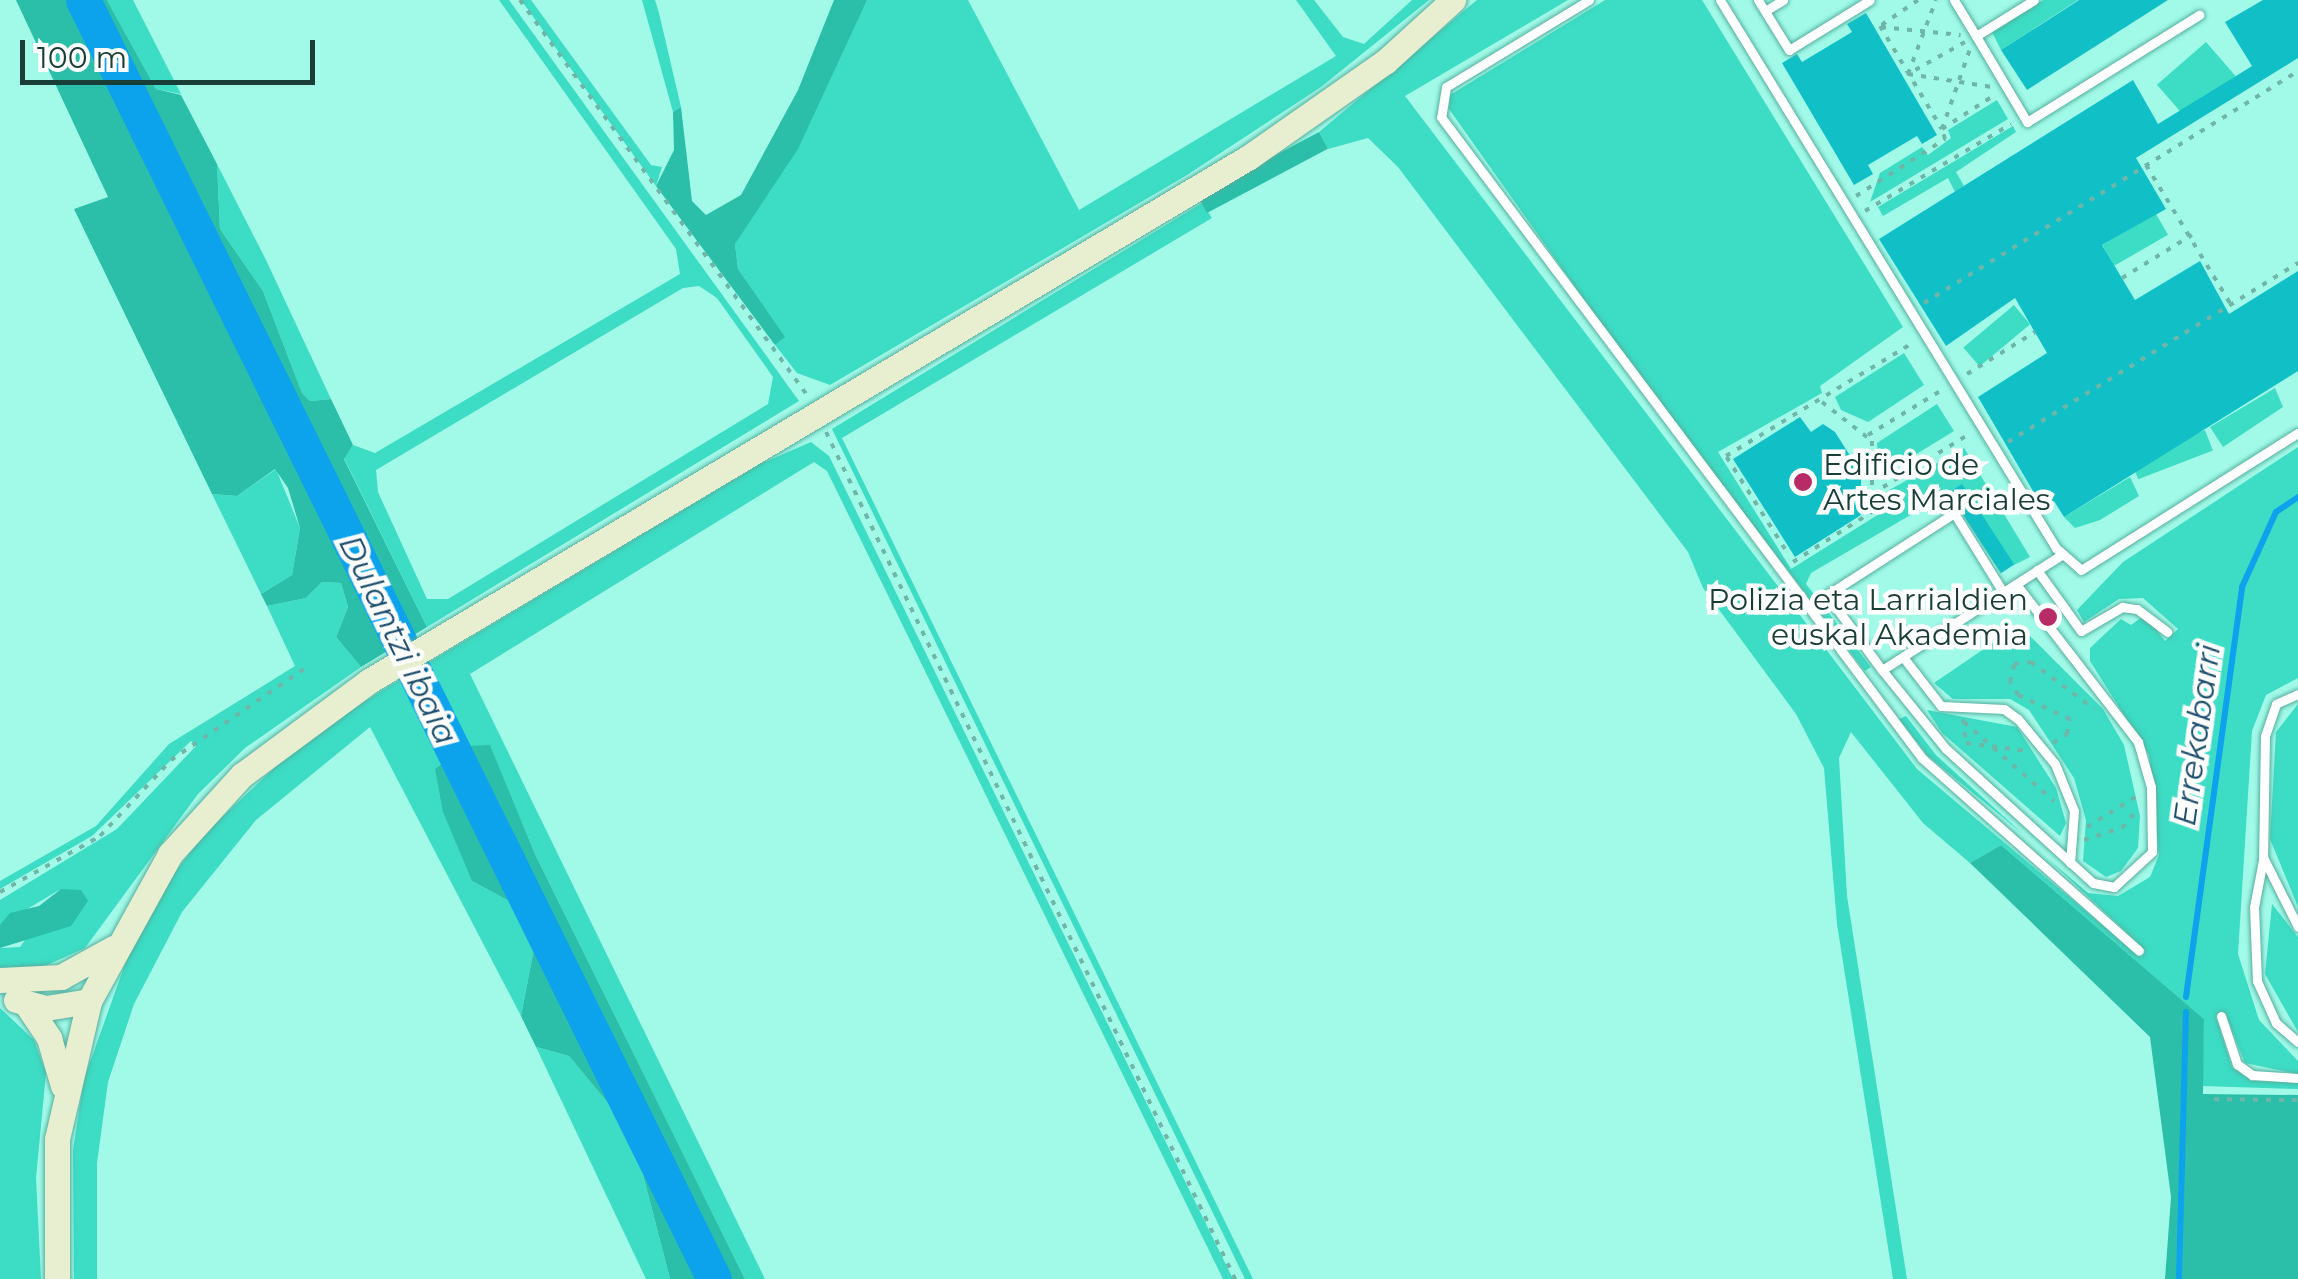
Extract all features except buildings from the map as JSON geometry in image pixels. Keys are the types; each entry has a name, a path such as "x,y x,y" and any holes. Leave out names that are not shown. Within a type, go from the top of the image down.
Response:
{"main road":[{"path":"58,1279 53,1188 64,1091 89,1001 113,948 205,812 281,742 368,681 1249,157 1386,61 1453,0"},
{"path":"0,980 62,976 113,948"},
{"path":"0,991 27,1005 48,1038 64,1091"},
{"path":"27,1005 89,1001"}],"lane":[{"path":"1589,0 1446,87 1441,117 1922,758 2139,952"},
{"path":"1720,0 1981,427 2063,554 2081,570 2298,434"},
{"path":"1758,0 1789,50 1870,0"},
{"path":"1765,11 1782,0"},
{"path":"1954,0 2027,122 2199,15"},
{"path":"1976,36 2034,0"},
{"path":"2003,592 1954,513 1827,596 1946,749 2093,883 2114,886 2137,870 2152,852 2151,787 2138,742 2110,698 2016,584"},
{"path":"1882,670 2063,554"},
{"path":"2037,570 2082,631 2122,607 2137,609 2167,632"},
{"path":"1902,657 1941,706 2004,709 2055,764 2074,811 2070,863"},
{"path":"1874,694 1890,680"},
{"path":"2298,694 2276,704 2265,736 2257,981 2276,1023 2298,1042"},
{"path":"2016,842 2051,846"},
{"path":"2263,857 2298,927"},
{"path":"2222,1016 2237,1064 2252,1075 2298,1078"}],"path":[{"path":"520,0 817,413 1235,1279"},
{"path":"1880,26 1918,0"},
{"path":"1908,74 1936,0"},
{"path":"1844,204 1944,139 1942,128 1880,26"},
{"path":"1880,26 1976,36"},
{"path":"1942,128 1952,84 1976,36"},
{"path":"1908,74 1976,36"},
{"path":"1910,312 2298,70"},
{"path":"1908,74 1952,84 2007,88"},
{"path":"1942,128 2007,88"},
{"path":"1852,218 2024,116"},
{"path":"2146,165 2192,235 2230,304"},
{"path":"2122,278 2192,235"},
{"path":"1996,450 2298,263"},
{"path":"1822,402 1872,441 1872,494 1878,508 1794,563 1726,456 1822,402 1925,336"},
{"path":"1872,494 1981,427"},
{"path":"1966,743 2032,752 2067,734 2070,720 2060,710 2018,695 2010,682 2014,664 2031,662 2107,719"},
{"path":"0,892 100,836 171,760 304,669"},
{"path":"1963,709 1970,750"},
{"path":"2074,836 2092,843 2122,828 2151,787"},
{"path":"2214,1099 2298,1100"}],"green space":[{"path":"16,0 107,0 156,89 181,95 217,164 220,229 263,291 302,393 310,401 331,399 353,445 344,459 427,627 361,667 336,637 348,607 341,583 322,582 306,598 267,606 261,594 292,575 300,528 288,488 275,469 237,496 212,494 74,209 108,197"},
{"path":"107,0 133,0 181,94 156,89"},
{"path":"499,0 509,0 799,401 427,627 344,458 353,445 375,453 680,274 676,249","holes":["699,286 717,298 773,377 768,404 448,599 427,599 378,492 376,470 683,288"]},
{"path":"521,0 531,0 651,165 662,167 656,186"},
{"path":"642,0 655,0 659,13 681,107 673,112"},
{"path":"834,0 867,0 798,149 735,244 738,269 785,337 775,345 656,186 674,150 673,112 681,107 692,201 706,215 741,195 798,90"},
{"path":"867,0 968,0 1079,210 1336,56 1296,0 1314,0 1343,37 1364,44 1412,0 1429,0 1321,87 1187,175 830,385 797,373 775,345 784,337 738,269 735,244"},
{"path":"1477,0 1568,0 1405,96 1917,769 2139,956 2142,947 2048,859 2088,893 2118,896 2150,877 2159,855 2149,755 2090,661 2090,648 2121,619 2131,625 2145,615 2165,641 2178,629 2143,598 2119,599 2084,622 2077,610 2123,562 2298,447 2298,678 2266,695 2252,731 2238,954 2259,1020 2298,1061 2298,1074 2245,1063 2225,1013 2216,1017 2232,1067 2251,1081 2298,1082 2298,1089 2202,1086 2204,1019 2001,845 1970,863 1923,823 1851,732 1839,758 1847,896 1907,1279 1893,1279 1837,924 1824,768 1796,714 1703,588 1688,552 1398,167 1368,138 1328,149 1319,132"},
{"path":"1605,0 1702,0 1903,327 1820,386 1822,393 1718,452 1791,569 1892,506 1884,493 1964,448 2030,557 2014,565 1962,485 1811,573 1806,584 1871,667 1865,671 1629,363 1449,109 1450,95"},
{"path":"2043,0 2078,0 2001,50 1992,32"},
{"path":"2206,42 2236,76 2186,119 2157,85"},
{"path":"1997,100 2008,119 1870,202 1880,173 1922,147 1928,155 1951,138 1948,130"},
{"path":"2013,126 2016,132 1956,172 1964,186 1955,192 1948,178 1883,216 1878,207"},
{"path":"1319,132 1328,149 1207,213 1198,196"},
{"path":"217,164 331,399 310,401 302,393 263,291 220,229"},
{"path":"1202,203 1212,218 842,438 1253,1279 1245,1279 832,429"},
{"path":"2156,214 2168,235 2114,266 2102,245"},
{"path":"2014,305 2030,324 1980,367 1963,347"},
{"path":"1904,353 1924,385 1868,422 1841,410 1835,397"},
{"path":"2275,388 2283,407 2223,447 2210,427"},
{"path":"1937,404 1954,431 1879,477 1877,443"},
{"path":"2205,430 2213,451 2138,479 2130,459"},
{"path":"811,442 829,456 1233,1279 1223,1279 827,471 814,462 470,674 765,1279 745,1279 535,854 490,746 472,881 509,901 537,933 521,1016 370,727 256,820 182,912 134,1004 108,1082 97,1163 97,1279 74,1279 73,1150 84,1079 128,956 160,893 203,835 301,743 378,693 760,464"},
{"path":"276,469 300,528 292,575 261,594 212,494 237,496"},
{"path":"2130,477 2139,496 2100,520 2075,528 2064,517"},
{"path":"322,582 341,583 348,607 336,637 361,667 245,748 198,794 85,948 36,970 0,968 0,948 20,947 61,889 0,925 0,900 117,829 196,746 191,741 92,836 0,889 0,881 96,826 169,744 295,666 267,606 306,598"},
{"path":"2019,625 2103,709 2124,745 2140,816 2138,848 2121,871 2106,877 2083,861 2086,820 2074,778 2029,710 2010,699 1953,699 1934,683"},
{"path":"2298,704 2298,907 2270,839 2276,732"},
{"path":"1927,710 2017,727 2056,788 2066,823 2060,836 1942,733"},
{"path":"1906,716 1936,755 2023,834 1928,756 1899,719"},
{"path":"490,745 535,854 745,1279 670,1279 632,1132 569,1056 536,1047 521,1016 537,933 509,901 472,881 443,812 435,769 467,746"},
{"path":"2001,845 2204,1019 2203,1094 2298,1095 2298,1279 2165,1279 2171,1197 2150,1037 1970,863"},
{"path":"61,889 81,890 88,901 71,926 0,948 0,925 10,913 39,906"},
{"path":"2272,904 2298,937 2298,1032 2265,974"},
{"path":"0,1008 34,1040 46,1073 36,1178 41,1279 0,1279"},
{"path":"536,1047 569,1056 632,1132 670,1279 646,1279"}],"waterway":[{"name":"Dulantzi ibaia","path":"83,0 714,1279"},
{"name":"Errekabarri","path":"2186,997 2242,587 2276,512 2298,497"},
{"name":"Errekabarri","path":"2179,1279 2186,1012"}],"place":[{"name":"Edificio de Artes Marciales","path":"1803,482"},
{"name":"Polizia eta Larrialdien euskal Akademia","path":"2048,617"}]}
